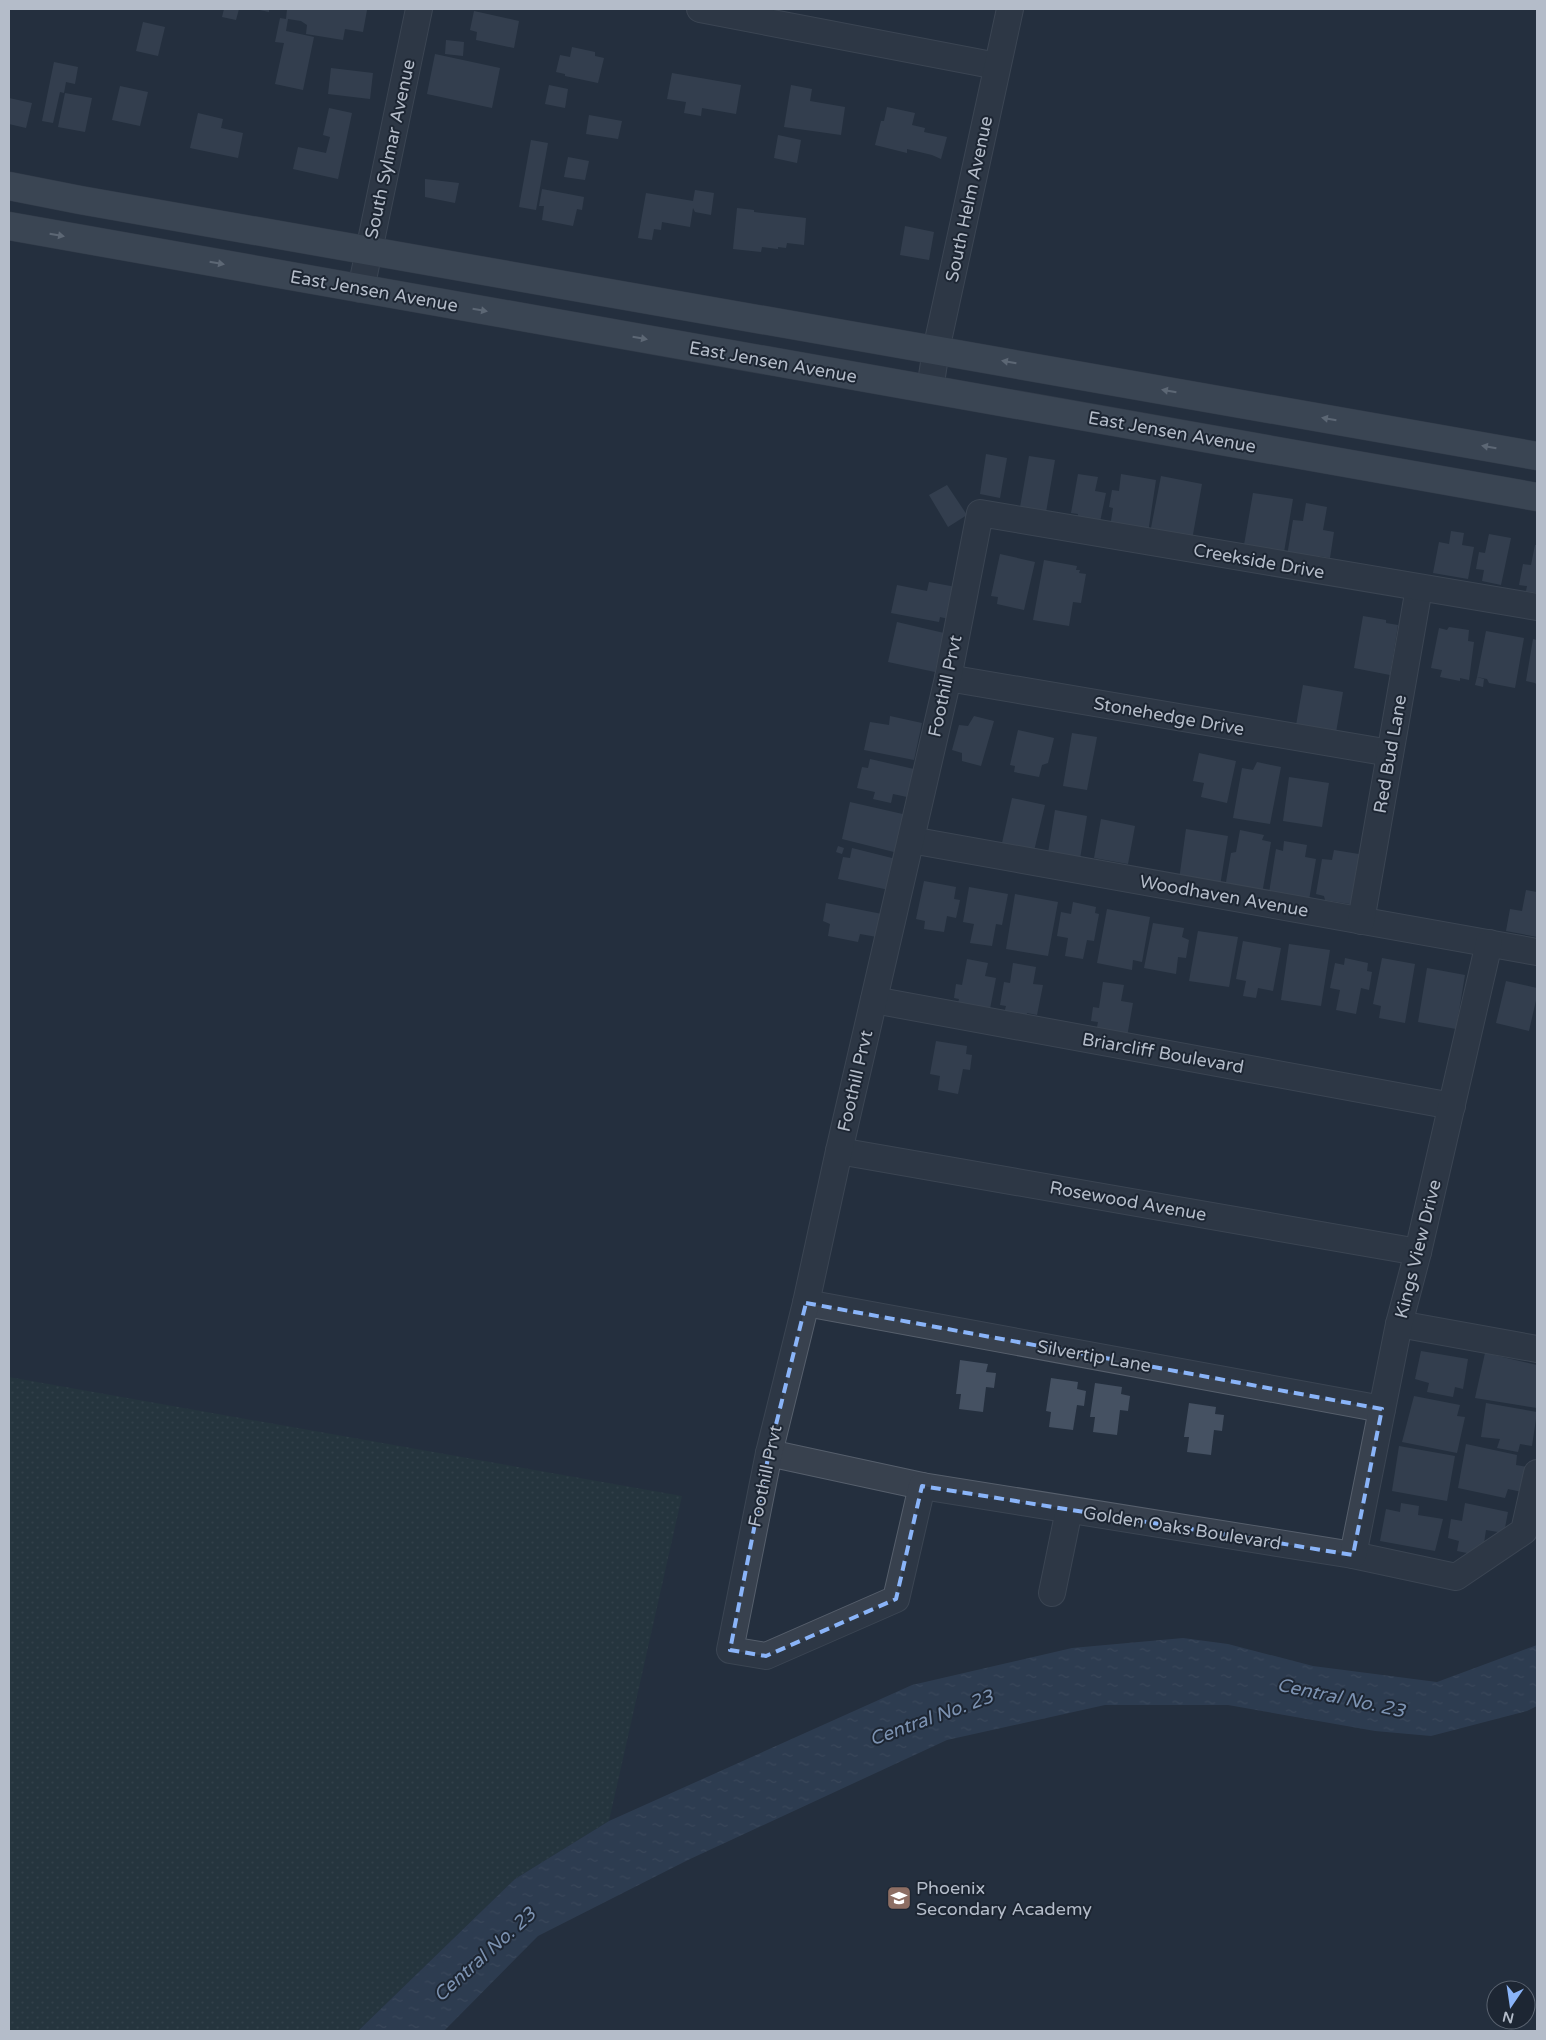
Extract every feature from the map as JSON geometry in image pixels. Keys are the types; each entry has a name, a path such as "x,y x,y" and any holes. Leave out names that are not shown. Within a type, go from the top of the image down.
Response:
{"main road":[{"path":"9,186 1537,456"},
{"name":"East Jensen Avenue","path":"9,226 1537,497"}],"street":[{"name":"South Sylmar Avenue","path":"361,289 418,9"},
{"path":"700,9 997,66"},
{"name":"South Helm Avenue","path":"930,390 936,350 1010,9"},
{"name":"Creekside Drive","path":"980,513 1537,607"},
{"name":"Foothill Prvt","path":"922,1486 896,1599 766,1656 730,1650 769,1453 806,1303 948,678 980,513"},
{"name":"Red Bud Lane","path":"1361,921 1420,588"},
{"name":"Stonehedge Drive","path":"948,678 1390,753"},
{"name":"Woodhaven Avenue","path":"911,840 1537,952"},
{"name":"Kings View Drive","path":"1353,1556 1399,1324 1418,1252 1489,943"},
{"name":"Briarcliff Boulevard","path":"874,1000 1452,1106"},
{"name":"Rosewood Avenue","path":"839,1151 1418,1252"},
{"name":"Silvertip Lane","path":"806,1303 1382,1409"},
{"path":"1399,1324 1537,1349"},
{"name":"Golden Oaks Boulevard","path":"769,1453 922,1486 1353,1556 1456,1577 1524,1531 1536,1486"},
{"path":"1052,1594 1068,1510"}],"highlighted area":[{"path":"806,1303 1382,1409 1353,1555 922,1486 896,1599 766,1656 730,1650 769,1453"}],"green space":[{"path":"9,1377 682,1496 609,1821 515,1879 358,2031 9,2031"}],"water":[{"name":"Central No. 23","path":"1183,1638 1228,1644 1313,1666 1437,1682 1537,1645 1537,1706 1527,1711 1431,1736 1375,1731 1228,1705 1105,1705 947,1740 688,1860 538,1936 444,2031 358,2031 515,1879 609,1821 912,1685 1072,1648"}],"building":[{"path":"224,9 239,9 236,20 222,17"},
{"path":"255,9 269,9 269,12"},
{"path":"287,9 367,10 363,32 345,29 343,40 306,34 307,25 301,21 288,19 286,31 314,37 303,90 275,84 284,43 275,42 280,18 286,19"},
{"path":"474,11 519,21 514,48 476,40 477,32 470,30"},
{"path":"143,22 165,27 158,56 136,51"},
{"path":"446,40 464,42 463,56 445,54"},
{"path":"572,47 595,52 595,56 604,58 598,83 565,76 565,74 556,72 560,55 570,57"},
{"path":"435,54 500,68 492,108 427,94"},
{"path":"54,62 78,67 75,84 66,82 64,93 60,92 53,123 42,121"},
{"path":"331,68 373,73 370,99 328,94"},
{"path":"672,73 741,85 736,114 702,108 701,116 684,113 686,102 667,99"},
{"path":"549,85 568,89 565,108 545,104"},
{"path":"791,85 812,89 810,101 845,107 841,135 784,127"},
{"path":"120,86 148,92 140,126 112,120"},
{"path":"65,93 92,98 85,132 58,127"},
{"path":"9,98 32,103 26,128 9,124"},
{"path":"887,107 915,113 912,125 925,128 924,132 947,137 941,159 907,149 907,153 875,145 881,121 884,121"},
{"path":"329,108 352,113 338,179 293,169 298,147 326,153 330,137 323,135"},
{"path":"198,113 223,119 221,128 243,133 238,158 190,148"},
{"path":"589,115 622,121 618,139 586,134"},
{"path":"778,135 801,140 797,163 774,158"},
{"path":"531,140 548,143 536,210 519,207"},
{"path":"568,157 589,161 585,180 564,177"},
{"path":"425,179 459,183 455,203 425,197"},
{"path":"542,189 584,197 582,210 577,209 573,226 542,220 544,206 539,206"},
{"path":"695,190 714,193 711,215 695,212 693,208 690,227 662,222 661,230 654,229 652,240 638,238 646,193 693,201"},
{"path":"737,208 754,210 754,212 806,218 804,245 787,243 786,248 762,247 761,252 733,249"},
{"path":"905,226 934,232 929,260 900,255"},
{"path":"986,454 1007,458 1000,498 980,494"},
{"path":"1029,456 1055,460 1045,518 1019,513"},
{"path":"1078,474 1098,477 1095,491 1106,493 1100,522 1077,520 1078,514 1071,513"},
{"path":"1121,474 1156,480 1148,533 1110,527 1113,508 1109,507 1112,490 1119,491"},
{"path":"1161,476 1202,484 1192,540 1150,533"},
{"path":"947,485 967,515 948,527 929,495"},
{"path":"1253,493 1293,499 1284,552 1244,545"},
{"path":"1306,503 1327,507 1323,530 1334,532 1330,558 1319,556 1318,561 1287,556 1293,520 1303,521"},
{"path":"1451,531 1464,533 1462,545 1474,547 1468,579 1433,573 1439,542 1449,544"},
{"path":"1489,534 1511,538 1501,585 1482,581 1484,570 1476,569 1479,552 1485,553"},
{"path":"1535,545 1537,545 1537,593 1526,591 1527,586 1519,585 1523,564 1531,565"},
{"path":"1000,554 1035,562 1024,610 997,604 998,597 991,596"},
{"path":"1044,560 1077,566 1076,570 1080,570 1079,573 1086,574 1081,603 1073,602 1069,626 1033,620"},
{"path":"929,582 956,587 949,619 940,617 939,622 891,613 897,585 927,591"},
{"path":"1363,616 1386,620 1386,623 1398,625 1390,675 1354,668"},
{"path":"897,622 944,633 935,672 888,662"},
{"path":"1449,627 1469,630 1468,641 1474,642 1469,680 1460,678 1460,681 1440,677 1442,670 1431,668 1439,628 1447,630"},
{"path":"1486,631 1524,638 1515,688 1489,683 1487,679 1477,677"},
{"path":"1533,639 1537,640 1537,685 1526,681"},
{"path":"1477,677 1484,679 1483,687 1475,685"},
{"path":"1303,685 1343,692 1335,738 1295,731"},
{"path":"890,716 922,723 914,760 864,750 870,722 889,725"},
{"path":"974,716 994,721 981,766 962,761 962,753 952,750 959,725 968,726"},
{"path":"1018,730 1054,738 1048,763 1042,765 1039,777 1014,772 1015,766 1010,765"},
{"path":"1072,733 1097,737 1087,790 1063,786"},
{"path":"1199,753 1236,761 1227,803 1201,797 1204,783 1193,781"},
{"path":"870,759 914,769 907,797 893,794 891,803 873,799 875,792 857,788 862,767 868,768"},
{"path":"1257,762 1281,767 1270,824 1233,818 1242,768 1253,770"},
{"path":"1289,777 1329,783 1322,827 1283,821"},
{"path":"1012,798 1045,805 1034,851 1002,843"},
{"path":"850,802 907,815 898,853 842,839"},
{"path":"1055,810 1087,816 1080,859 1048,853"},
{"path":"1101,819 1135,826 1128,864 1094,858"},
{"path":"1186,829 1228,836 1220,886 1179,880"},
{"path":"1240,830 1264,835 1262,840 1271,842 1262,894 1225,888 1231,853 1236,852"},
{"path":"1284,841 1307,845 1305,857 1316,859 1309,900 1269,893 1276,849 1283,851"},
{"path":"838,846 844,848 842,854 836,852"},
{"path":"852,848 896,859 889,890 838,879 843,857 850,858"},
{"path":"1334,850 1365,855 1356,905 1325,900 1324,896 1316,894 1322,859 1332,860"},
{"path":"924,881 956,887 954,899 960,900 956,918 947,916 944,932 924,929 925,921 916,919"},
{"path":"969,887 1008,894 1002,925 996,924 992,946 970,943 974,924 963,922"},
{"path":"1526,890 1537,892 1537,937 1506,931 1510,909 1522,911"},
{"path":"1015,894 1058,902 1048,956 1006,949"},
{"path":"1073,902 1096,907 1095,913 1099,914 1094,941 1087,940 1083,959 1065,956 1068,938 1057,936 1061,912 1071,914"},
{"path":"826,903 882,914 877,937 860,934 858,942 828,936 830,924 823,921"},
{"path":"1107,909 1150,917 1142,962 1133,960 1132,970 1097,963"},
{"path":"1153,923 1184,928 1182,937 1189,940 1186,958 1178,957 1176,974 1144,968"},
{"path":"1198,931 1238,937 1229,987 1189,981"},
{"path":"1243,941 1281,948 1273,991 1258,988 1256,998 1243,996 1246,981 1236,979"},
{"path":"1289,944 1330,950 1321,1006 1281,1000"},
{"path":"1345,958 1368,963 1367,971 1372,972 1369,990 1361,988 1356,1014 1336,1010 1340,990 1330,988 1335,963 1344,965"},
{"path":"1382,958 1415,964 1405,1023 1379,1018 1381,1006 1373,1004"},
{"path":"967,959 988,963 985,976 996,978 989,1014 957,1007 959,999 954,998 956,984 962,985"},
{"path":"1013,963 1036,967 1033,984 1043,985 1037,1015 1027,1013 1026,1022 1003,1017 1006,1006 1000,1005 1004,982 1010,983"},
{"path":"1427,968 1465,975 1456,1029 1418,1022"},
{"path":"1506,981 1537,988 1529,1031 1496,1023"},
{"path":"1103,982 1124,985 1121,1001 1133,1003 1127,1037 1096,1032 1098,1022 1091,1021 1093,1007 1099,1008"},
{"path":"936,1041 967,1046 966,1054 972,1055 970,1070 963,1069 958,1094 938,1090 940,1076 930,1074"},
{"path":"1421,1351 1468,1359 1463,1389 1455,1387 1453,1397 1427,1392 1429,1383 1415,1379"},
{"path":"1485,1353 1537,1365 1537,1408 1475,1398"},
{"path":"960,1360 988,1364 986,1372 996,1373 994,1388 986,1387 983,1412 959,1409 961,1394 956,1394"},
{"path":"1051,1378 1078,1382 1077,1389 1086,1391 1084,1406 1077,1405 1073,1430 1049,1427 1051,1412 1046,1411"},
{"path":"1095,1383 1122,1387 1121,1394 1130,1396 1128,1411 1120,1410 1117,1435 1093,1432 1095,1417 1090,1417"},
{"path":"1414,1396 1460,1405 1457,1416 1465,1417 1457,1453 1402,1442"},
{"path":"1189,1403 1216,1407 1215,1414 1224,1415 1222,1431 1214,1430 1211,1455 1187,1452 1189,1437 1184,1437"},
{"path":"1486,1403 1537,1412 1532,1446 1520,1444 1518,1452 1497,1448 1500,1439 1481,1437"},
{"path":"1466,1444 1517,1455 1516,1465 1527,1467 1522,1492 1508,1489 1505,1498 1458,1488"},
{"path":"1399,1446 1455,1456 1447,1501 1392,1491"},
{"path":"1401,1503 1419,1506 1418,1515 1443,1519 1435,1551 1380,1541 1386,1509 1400,1512"},
{"path":"1465,1503 1508,1512 1504,1533 1486,1530 1482,1556 1457,1551 1459,1541 1448,1538 1451,1519 1462,1521"}],"place":[{"name":"Phoenix Secondary Academy","path":"899,1898"}]}
